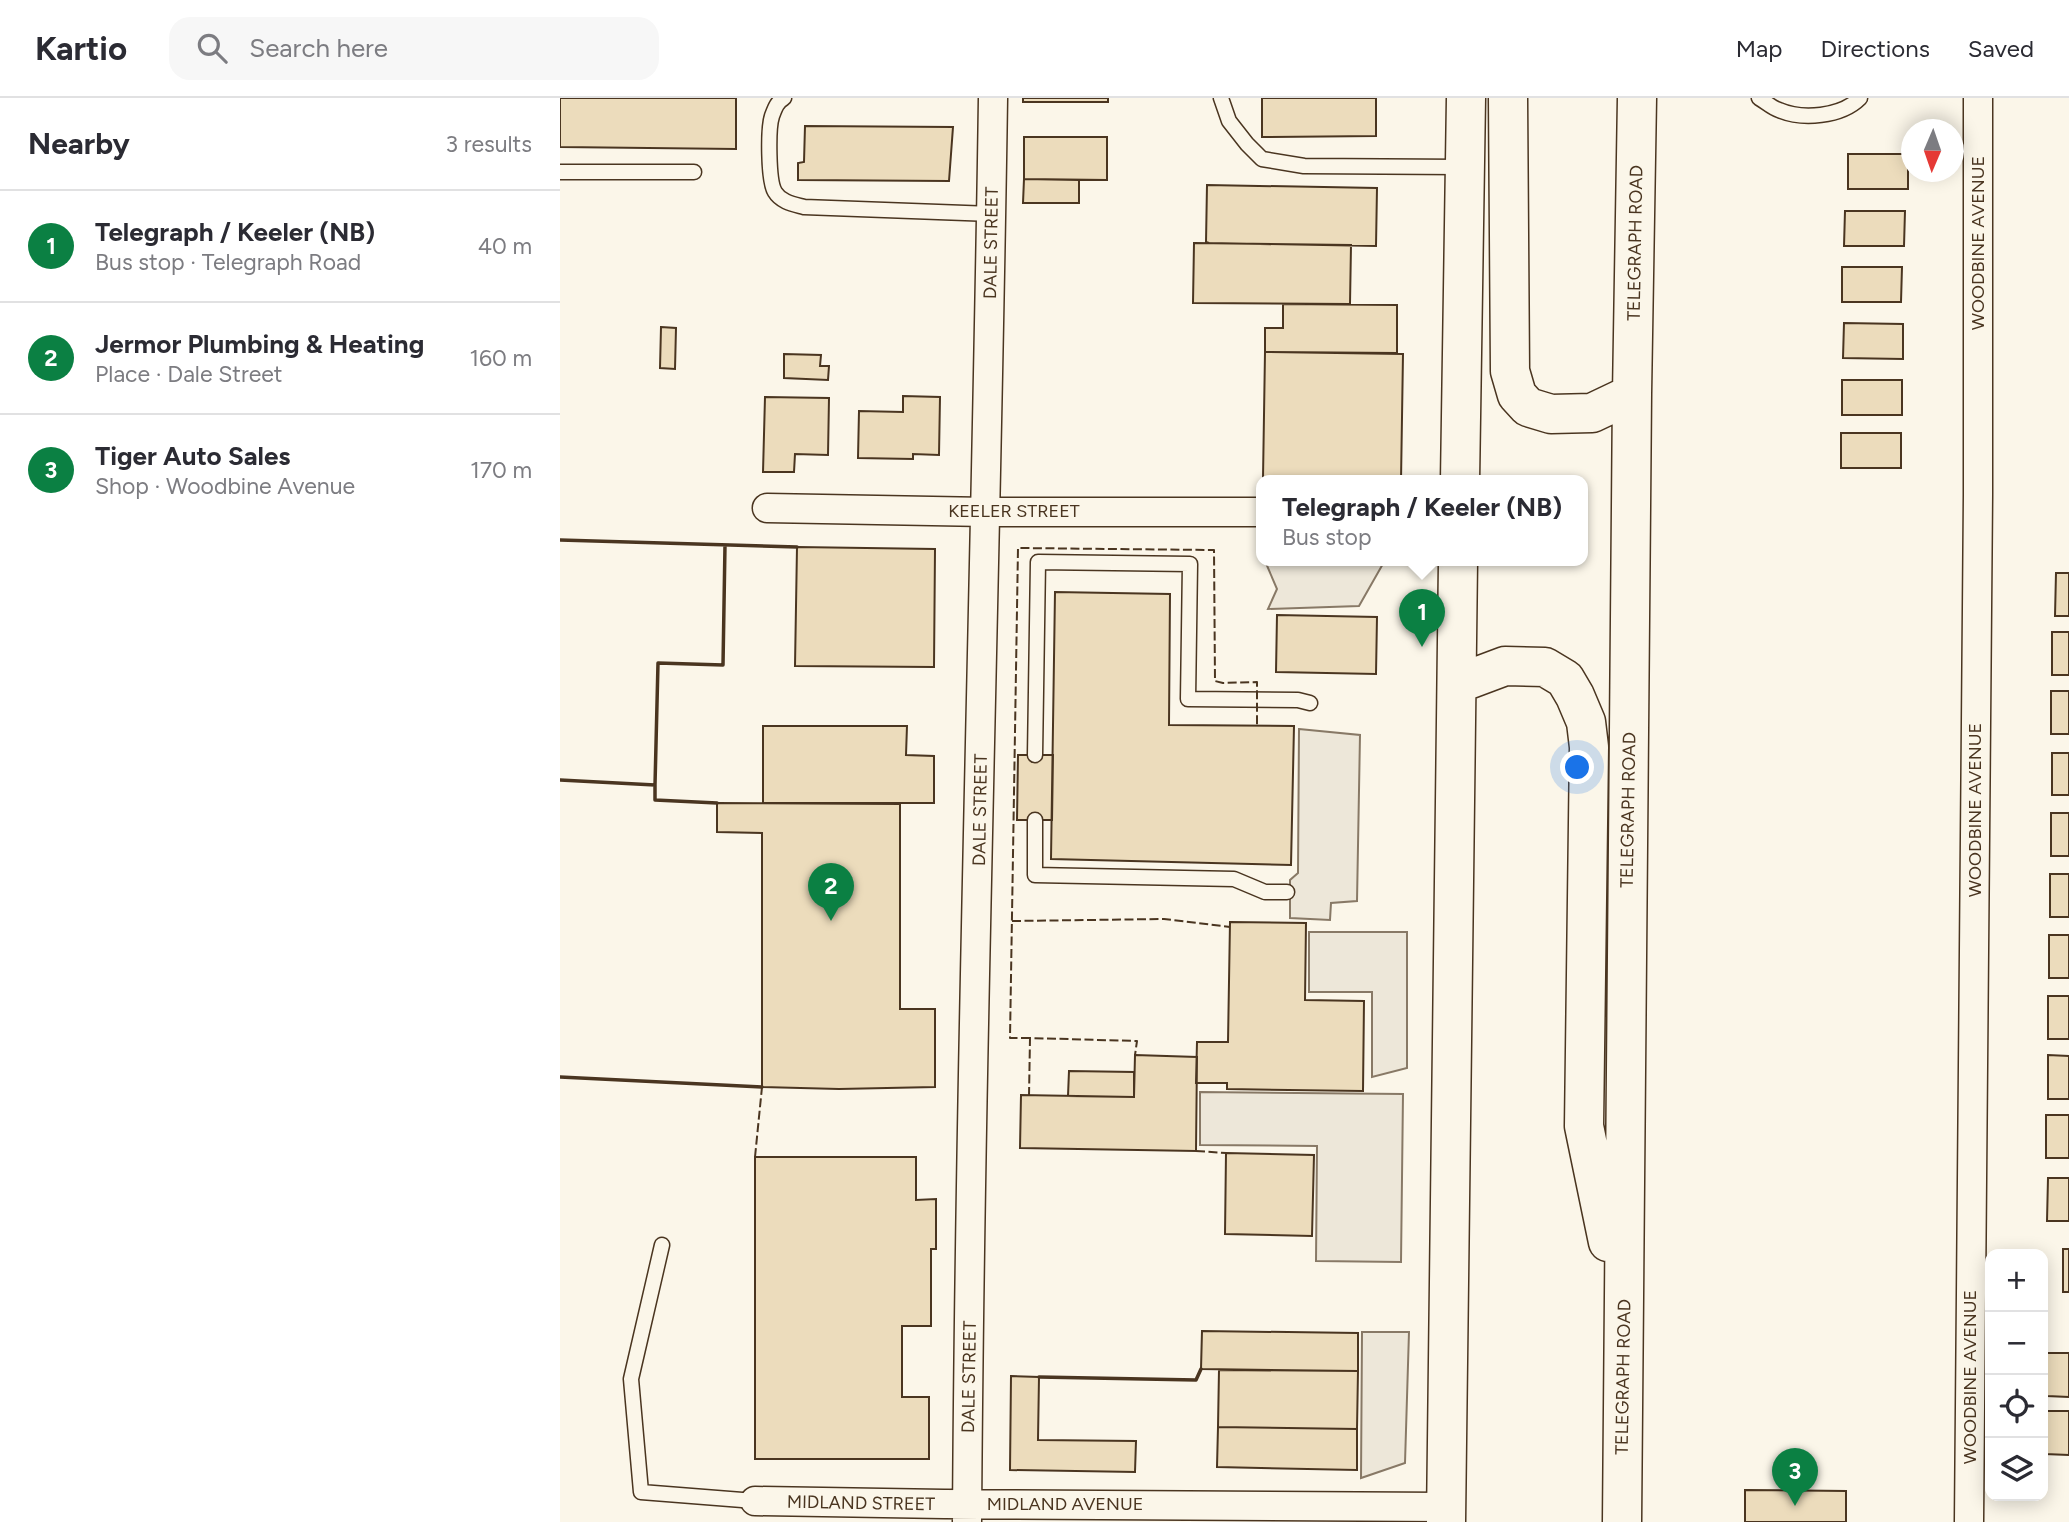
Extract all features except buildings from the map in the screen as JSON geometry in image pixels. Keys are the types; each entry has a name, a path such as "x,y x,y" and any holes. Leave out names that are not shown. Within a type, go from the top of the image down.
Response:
{"main road":[{"path":"1460,475 1466,98"},
{"path":"1507,98 1510,371 1517,395 1528,407 1551,414 1592,413 1632,394"},
{"name":"TELEGRAPH ROAD","path":"1622,1522 1637,98"},
{"path":"1449,1517 1458,566"},
{"path":"1457,684 1504,666 1545,667 1565,679 1586,722 1589,747 1584,1126 1624,1316"}],"street":[{"name":"DALE STREET","path":"967,1513 972,1115 987,512 993,98"},
{"name":"WOODBINE AVENUE","path":"1969,1522 1978,495 1978,98"},
{"name":"KEELER STREET","path":"767,508 987,512 1256,512"},
{"name":"MIDLAND STREET","path":"755,1501 967,1513"},
{"name":"MIDLAND AVENUE","path":"967,1513 1163,1505 1449,1517"}],"lane":[{"path":"784,98 778,101 771,119 770,180 776,194 786,202 804,207 992,214"},
{"path":"1221,98 1229,121 1262,159 1304,166 1465,167"},
{"path":"1759,98 1776,110 1807,115 1832,113 1860,98"},
{"path":"560,172 694,173"},
{"path":"1035,755 1038,562 1190,564 1188,699 1298,700 1310,703"},
{"path":"1035,820 1035,874 1234,879 1265,892 1287,892"},
{"path":"662,1245 631,1379 641,1492 755,1501"}],"shaded area":[{"path":"1267,566 1382,566 1359,606 1268,609 1277,589"},
{"path":"1299,729 1360,735 1357,901 1331,903 1330,920 1290,918 1290,880 1298,873"},
{"path":"1309,932 1407,932 1407,1068 1372,1077 1372,992 1309,992"},
{"path":"1200,1092 1403,1094 1401,1262 1316,1261 1317,1146 1200,1145"},
{"path":"1362,1332 1409,1332 1405,1463 1361,1478"}],"fence":[{"path":"1030,1038 1010,1038 1018,548 1214,550 1215,681 1257,682 1257,726"},
{"path":"1012,921 1164,919 1230,927"},
{"path":"1029,1096 1030,1038 1137,1041 1135,1055"},
{"path":"755,1157 762,1087"},
{"path":"1196,1151 1226,1153"}],"wall":[{"path":"560,540 797,547"},
{"path":"560,780 655,785 658,663 723,665 725,545"},
{"path":"655,785 655,800 717,803"},
{"path":"560,1077 762,1087"},
{"path":"1039,1377 1196,1380 1201,1369"}],"place":[{"name":"Telegraph / Keeler (NB)","path":"1422,647"},
{"name":"Jermor Plumbing & Heating","path":"831,921"},
{"name":"Tiger Auto Sales","path":"1795,1506"}]}
